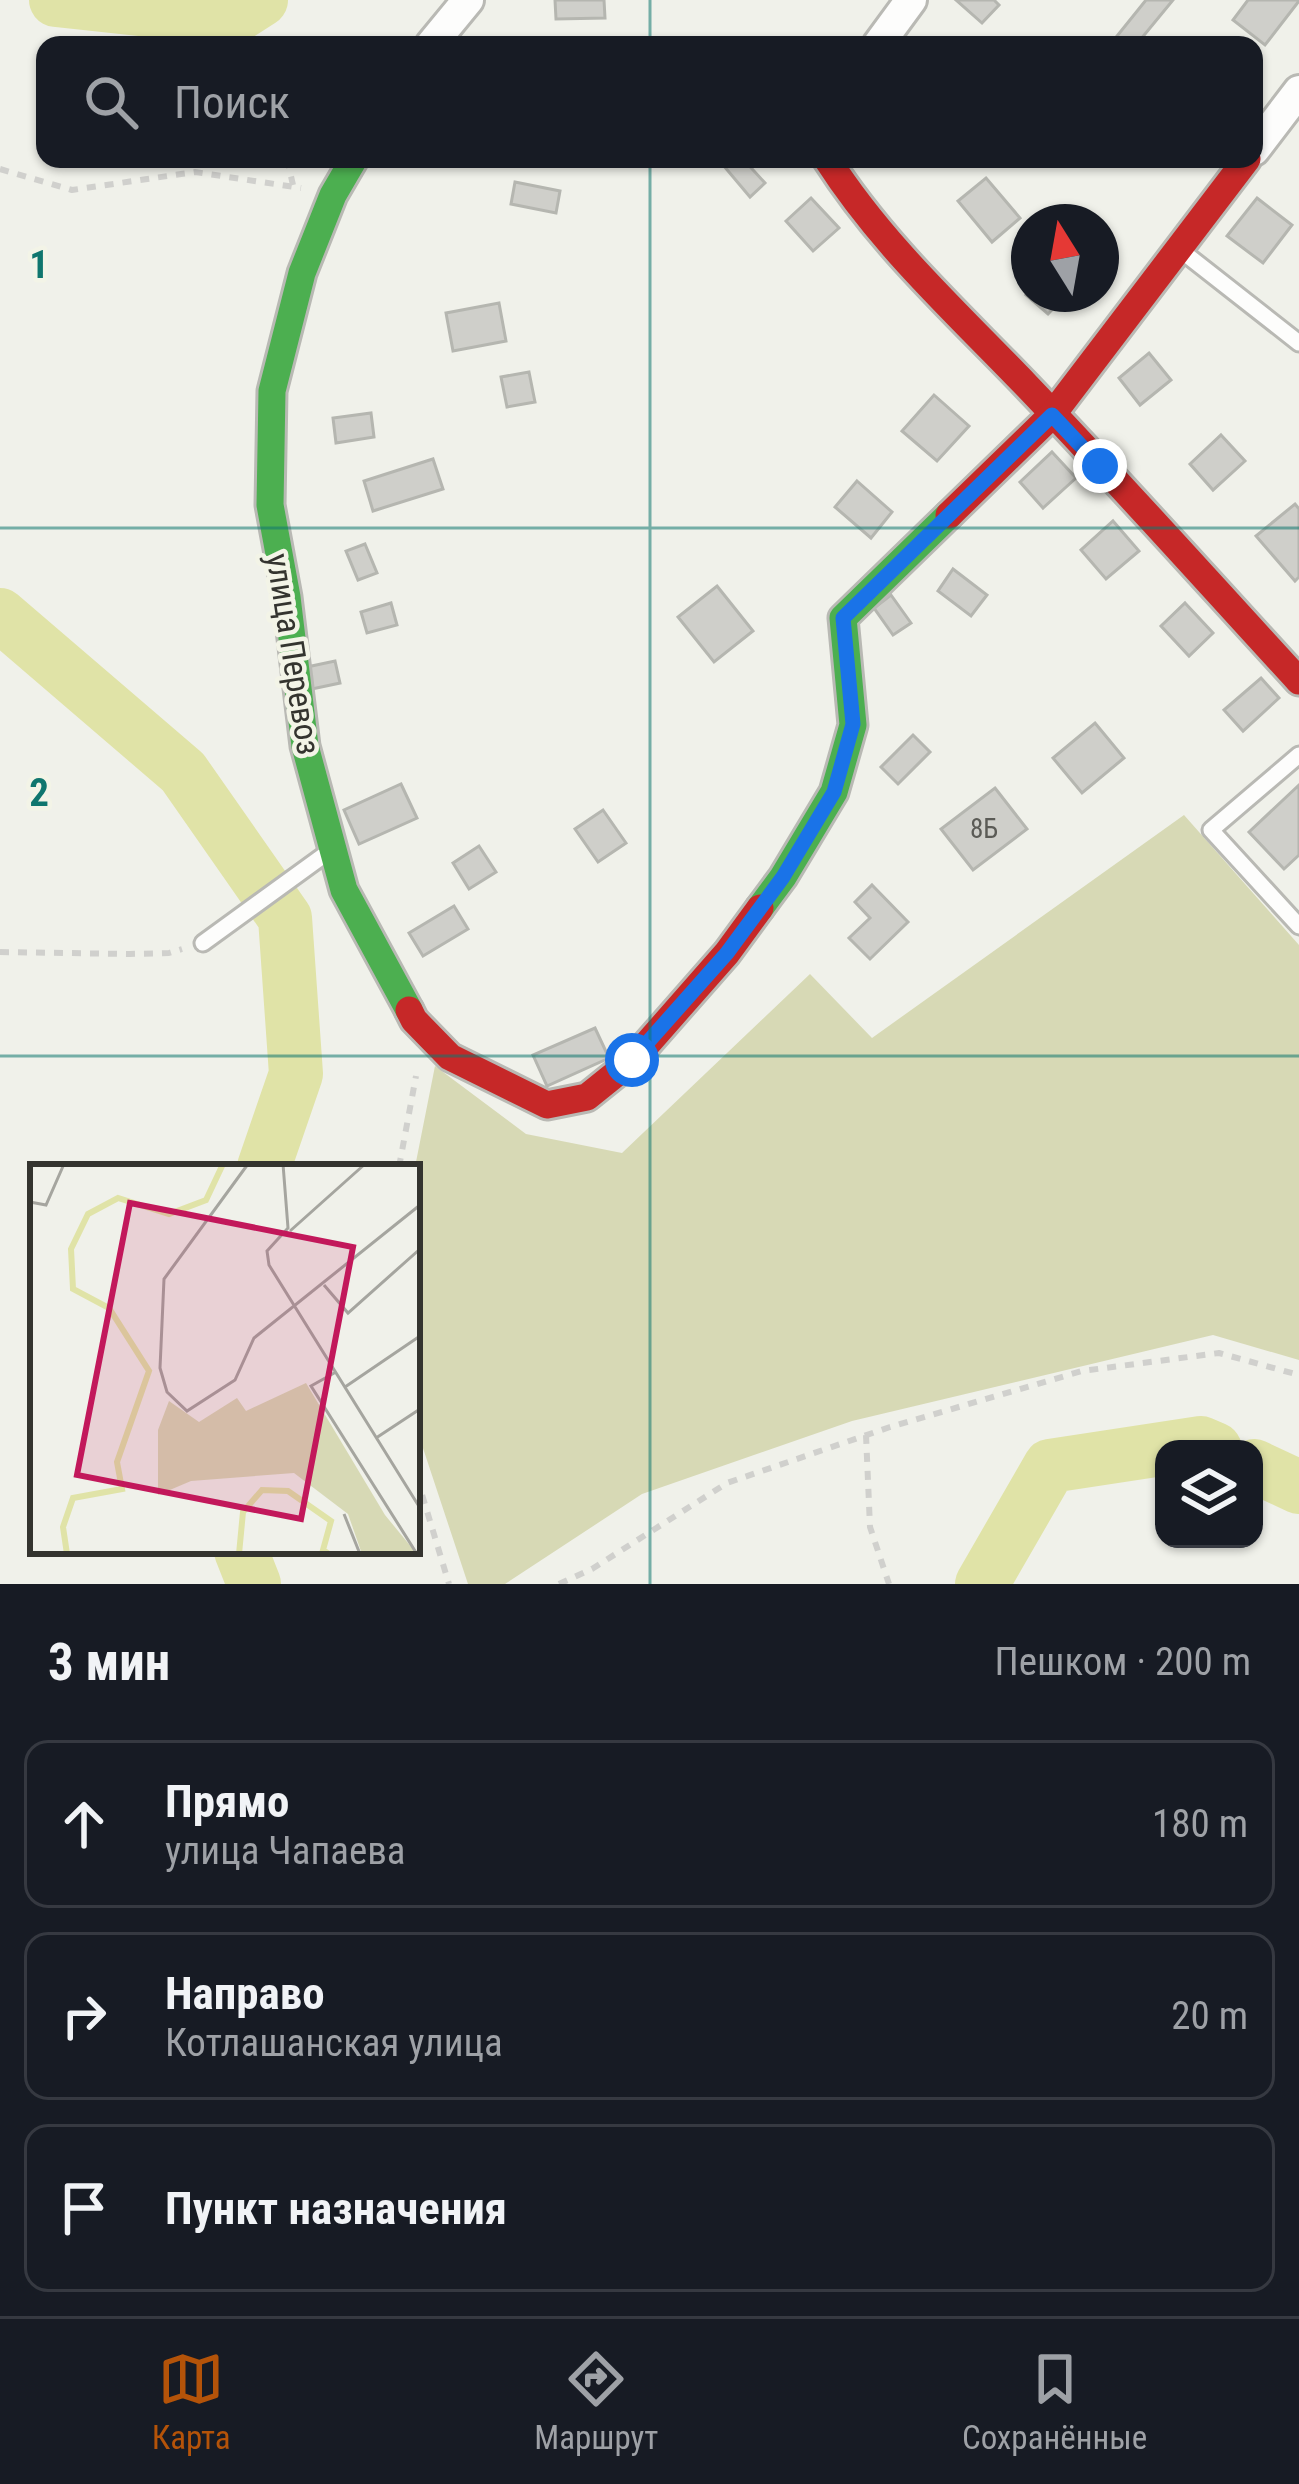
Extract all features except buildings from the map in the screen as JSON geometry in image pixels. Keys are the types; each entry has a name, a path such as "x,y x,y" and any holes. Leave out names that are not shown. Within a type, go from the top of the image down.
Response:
{"street":[{"path":"438,36 468,0"},
{"path":"884,36 910,0"},
{"path":"1263,138 1299,91"},
{"name":"улица Перевоз","path":"349,168 302,273 272,391 270,505 324,856 414,1020 450,1058 548,1105 586,1096 632,1060 727,953 783,877 834,792 853,724 843,618 1052,415"},
{"path":"832,168 848,195 923,282 1299,681"},
{"path":"1052,415 1240,168"}],"lane":[{"path":"1179,248 1299,343"},
{"path":"1299,754 1211,830 1299,926"},
{"path":"203,943 324,856"}],"path":[{"path":"289,168 293,186"},
{"path":"0,169 72,190 195,172 333,195"},
{"path":"0,952 170,953 203,943"},
{"path":"400,1164 425,1032"},
{"path":"559,1584 727,1483 1082,1371 1219,1353 1299,1375"},
{"path":"866,1436 870,1527 889,1584"},
{"path":"420,1488 448,1584"}],"green space":[{"path":"1184,815 1299,945 1299,1360 1213,1335 852,1421 642,1494 505,1584 468,1584 420,1439 420,1164 416,1164 435,1066 526,1134 622,1153 810,974 872,1038"}],"waterway":[{"path":"56,0 231,19 261,0"},
{"path":"0,615 183,772 285,918 296,1074 265,1164"},
{"path":"982,1584 1050,1466 1155,1450"},
{"path":"1263,1470 1299,1487"},
{"path":"242,1554 254,1584"}],"traffic: fast":[{"path":"349,168 302,273 272,391 270,505 287,597 305,746 344,890 409,1010"},
{"path":"760,908 834,792 853,725 843,618 949,515"}],"traffic: jam":[{"path":"833,168 896,249 1299,681"},
{"path":"949,515 1052,415 1240,168"},
{"path":"409,1010 450,1057 547,1105 587,1097 633,1060 760,908"}],"route":[{"path":"632,1060 727,953 783,877 834,792 853,724 843,618 1052,415 1100,466"}]}
